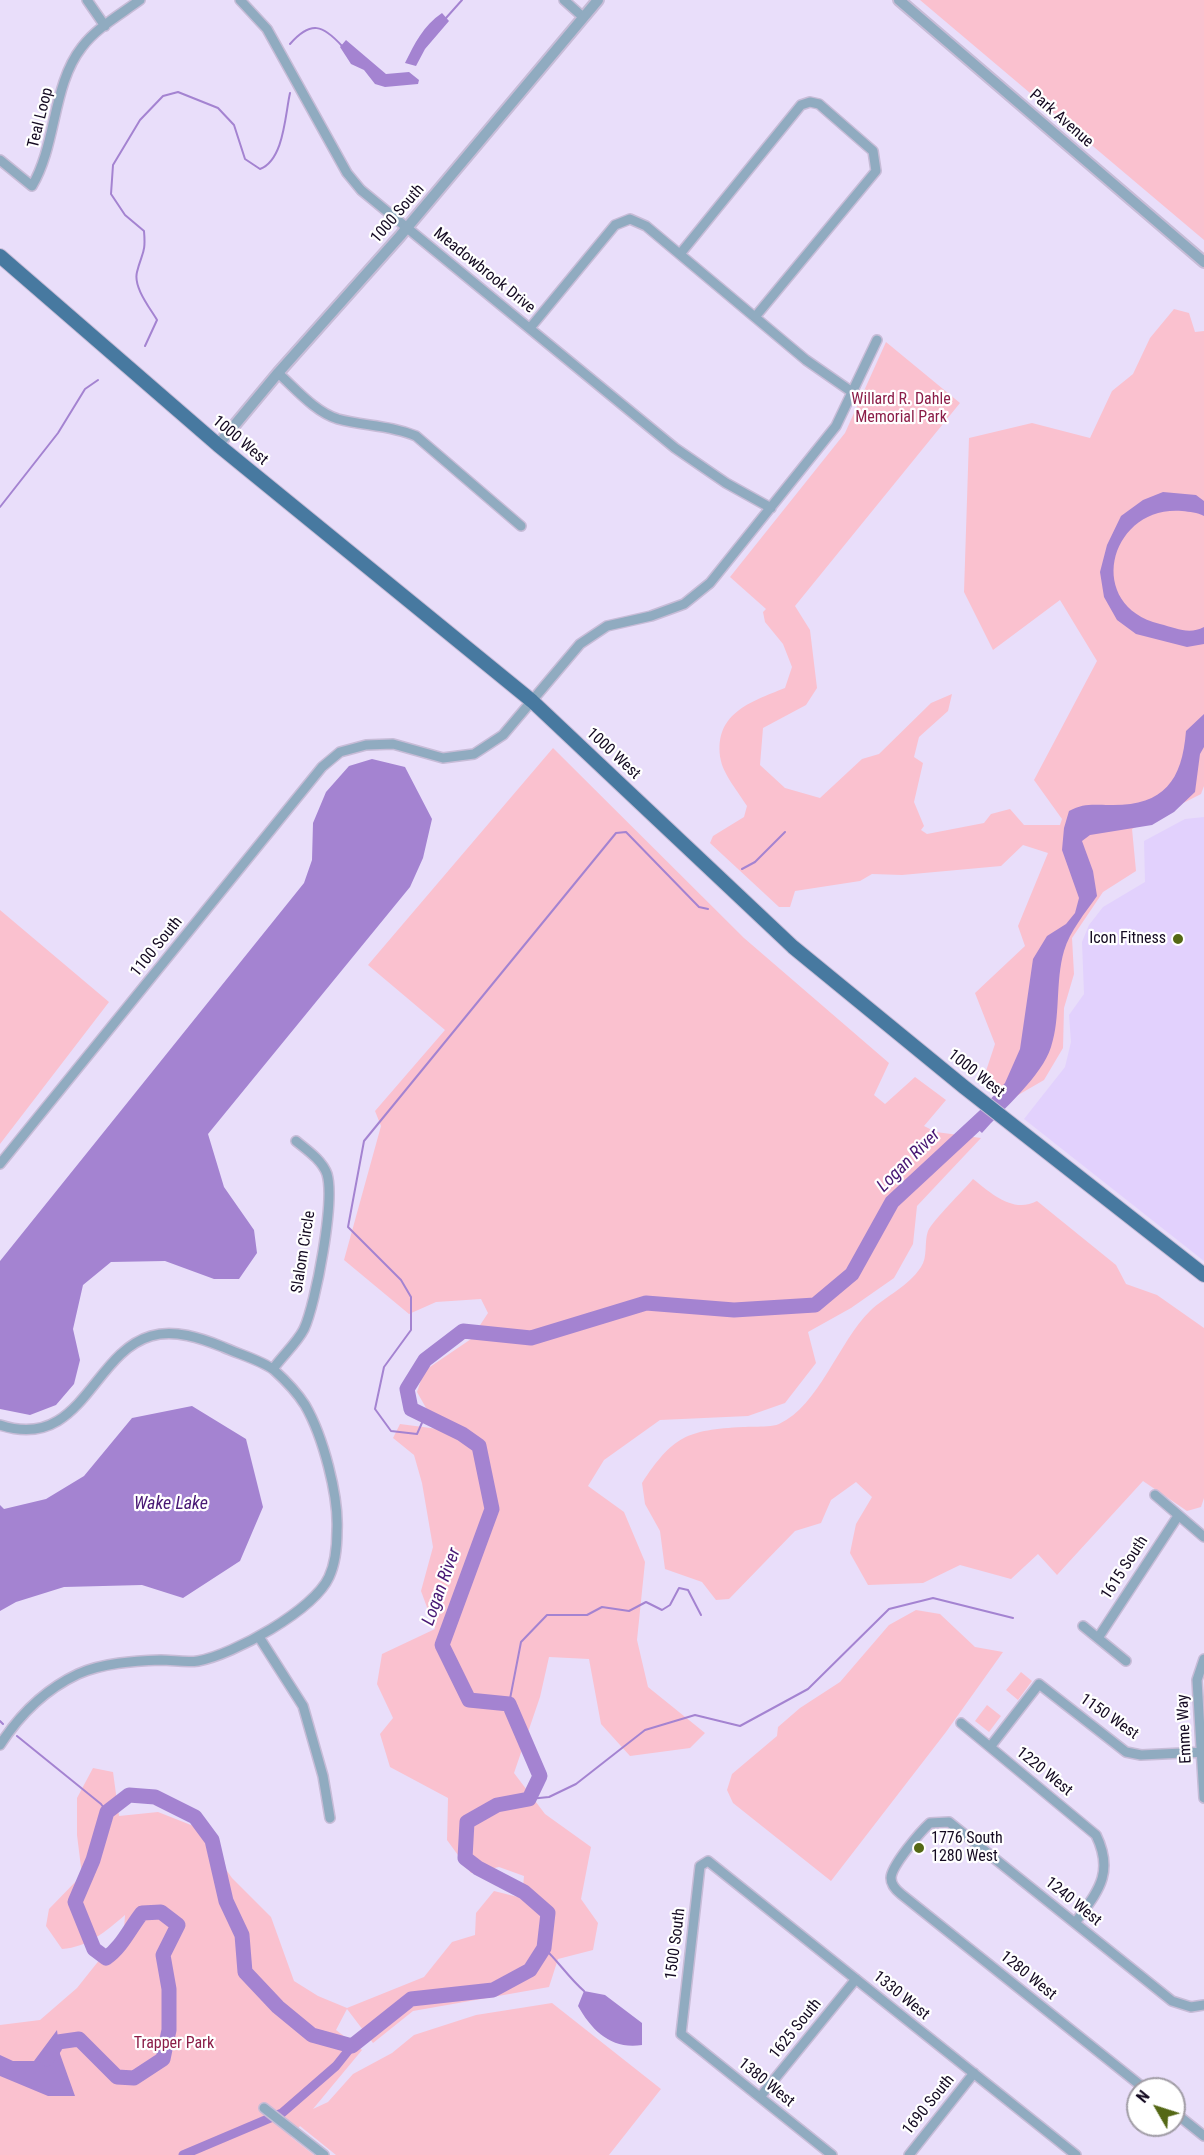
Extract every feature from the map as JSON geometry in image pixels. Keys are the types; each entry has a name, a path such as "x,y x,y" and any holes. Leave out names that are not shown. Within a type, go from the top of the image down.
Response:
{"main road":[{"name":"1000 West","path":"0,256 218,445 532,701 753,911 964,1087 1204,1275"}],"street":[{"path":"87,0 105,26 140,0"},
{"name":"Meadowbrook Drive","path":"240,0 267,29 347,173 361,190 675,448 726,483 771,508"},
{"path":"564,0 583,17"},
{"name":"1000 South","path":"218,445 278,373 407,228 598,0"},
{"name":"Park Avenue","path":"899,0 1204,262"},
{"name":"Teal Loop","path":"0,160 32,186 44,167 69,68 82,46 105,26"},
{"path":"680,254 801,105 810,102 819,104 873,151 876,171 755,317"},
{"path":"530,328 615,225 630,219 646,226 806,360 852,392"},
{"path":"532,701 580,645 607,627 651,616 684,604 710,583 836,426 877,340"},
{"path":"278,373 317,407 337,418 397,428 416,436 522,526"},
{"name":"1100 South","path":"0,1164 322,767 340,752 366,745 393,744 443,758 474,754 503,735 532,701"},
{"name":"Slalom Circle","path":"273,1369 304,1329 318,1281 329,1191 327,1174 320,1161 296,1141"},
{"path":"0,1425 22,1430 55,1424 75,1408 124,1352 149,1336 172,1332 210,1342 273,1369 304,1405 321,1442 338,1516 336,1556 329,1578 309,1601 259,1637 224,1654 195,1661 162,1660 121,1663 80,1673 37,1700 16,1719 0,1745"},
{"path":"1155,1496 1204,1537"},
{"name":"1615 South","path":"1098,1638 1178,1516"},
{"path":"1083,1626 1126,1661"},
{"path":"259,1637 303,1706 323,1776 330,1818"},
{"name":"Emme Way","path":"1204,1659 1197,1680 1204,1798"},
{"name":"1150 West","path":"990,1747 1039,1684 1126,1752 1141,1755 1203,1752"},
{"name":"1220 West","path":"961,1723 1092,1830 1102,1848 1105,1867 1101,1887 1075,1923"},
{"name":"1280 West","path":"937,1821 925,1828 894,1868 891,1878 893,1886 1130,2077"},
{"name":"1240 West","path":"937,1821 949,1822 1172,2001 1191,2007 1204,2005"},
{"name":"1330 West","path":"708,1861 1076,2155"},
{"name":"1500 South","path":"681,2034 700,1866 708,1861"},
{"name":"1625 South","path":"760,2097 856,1979"},
{"name":"1380 West","path":"681,2034 832,2155"},
{"name":"1690 South","path":"909,2155 974,2073"},
{"path":"264,2108 324,2155"},
{"path":"1186,2122 1204,2136"}],"shaded area":[{"path":"1204,817 1204,1261 1024,1119 1065,1067 1071,1042 1069,1015 1084,994 1082,942 1089,925 1103,907 1145,882 1144,841 1185,819"}],"green space":[{"path":"920,0 1204,0 1204,240"},
{"name":"Willard R. Dahle Memorial Park","path":"1174,309 1189,313 1195,332 1204,331 1204,786 1201,794 1132,829 1136,871 1103,892 1072,938 1074,974 1064,1008 1063,1048 1044,1080 1013,1098 984,1077 995,1044 975,993 1025,946 1018,926 1048,853 1023,845 1001,866 902,875 872,874 860,881 795,891 790,907 779,907 710,843 713,836 744,817 747,806 728,778 721,761 722,732 728,721 747,705 785,688 792,667 783,644 765,622 763,612 766,609 730,577 845,433 886,342 960,403 795,606 810,630 817,688 806,705 763,728 760,765 785,788 820,798 862,759 879,754 931,703 952,694 948,711 919,737 914,757 923,763 914,802 924,826 921,830 927,834 984,823 991,814 1010,809 1024,825 1060,825 1062,819 1034,780 1097,661 1060,600 993,650 964,592 969,438 1032,423 1090,438 1112,391 1133,374 1150,338"},
{"name":"Trapper Park","path":"553,748 744,938 889,1063 874,1095 885,1104 915,1077 946,1100 924,1126 936,1132 981,1138 917,1206 913,1244 894,1278 851,1308 808,1332 816,1363 785,1403 748,1416 660,1420 604,1460 588,1486 624,1512 645,1562 637,1640 648,1687 705,1733 690,1748 630,1756 601,1724 589,1659 549,1657 540,1697 514,1773 545,1814 591,1847 581,1899 598,1923 593,1950 558,1959 549,1987 413,2011 373,2043 347,2009 336,2030 362,2050 313,2109 328,2102 353,2074 392,2053 414,2035 476,2015 552,2003 661,2089 609,2155 336,2155 300,2126 291,2137 314,2155 0,2155 0,2025 40,2020 77,1988 124,1929 125,1915 88,1942 62,1949 46,1926 49,1909 82,1875 77,1835 77,1798 93,1768 113,1772 119,1816 158,1812 196,1827 232,1878 271,1917 294,1981 318,1996 347,2008 424,1977 452,1942 475,1935 476,1913 494,1891 522,1898 524,1876 499,1867 471,1873 447,1840 448,1798 390,1767 380,1734 393,1718 377,1684 382,1654 435,1629 421,1591 433,1547 422,1483 414,1455 393,1438 400,1424 438,1429 417,1392 424,1371 471,1339 488,1313 481,1299 436,1302 409,1314 344,1260 381,1126 375,1111 445,1030 368,965"},
{"path":"0,910 109,1002 0,1144"},
{"path":"973,1179 995,1196 1011,1203 1019,1205 1037,1201 1116,1265 1126,1284 1157,1295 1204,1328 1204,1498 1201,1507 1187,1511 1143,1481 1057,1575 1038,1554 1011,1579 960,1565 923,1583 868,1585 850,1553 856,1524 872,1497 856,1482 831,1500 821,1523 795,1531 729,1599 716,1600 702,1582 665,1569 660,1531 645,1504 642,1483 653,1467 673,1445 683,1438 708,1430 775,1425 793,1415 806,1403 848,1339 870,1311 916,1274 924,1259 926,1240 931,1226"},
{"path":"916,1610 940,1614 975,1647 1003,1652 946,1732 831,1881 733,1803 727,1790 732,1774 777,1736 778,1727 800,1708 840,1682 889,1625"},
{"path":"1021,1672 1032,1681 1018,1700 1006,1690"},
{"path":"987,1705 1001,1716 989,1732 975,1721"}],"water":[{"path":"442,13 449,21 425,49 416,66 405,63 425,29"},
{"path":"346,40 386,74 409,72 419,80 418,84 385,87 375,84 364,70 351,64 340,47"},
{"path":"1163,492 1196,495 1204,501 1204,516 1182,511 1157,513 1137,523 1123,539 1115,558 1114,578 1121,597 1136,613 1160,624 1182,630 1204,627 1204,644 1187,647 1136,634 1117,620 1104,597 1100,572 1107,545 1121,516 1143,500"},
{"path":"1204,714 1204,747 1200,754 1195,792 1174,812 1152,825 1090,835 1082,841 1093,871 1097,896 1074,929 1064,951 1056,1024 1051,1047 1031,1081 982,1133 970,1122 1005,1083 1020,1049 1033,959 1047,936 1066,924 1075,913 1079,898 1062,850 1064,828 1069,811 1089,805 1128,804 1144,801 1166,788 1180,764 1186,731"},
{"path":"372,759 405,767 432,819 423,858 410,887 208,1134 224,1187 254,1230 257,1253 239,1279 214,1279 165,1261 111,1262 83,1285 73,1329 80,1360 74,1384 56,1405 30,1415 0,1409 0,1261 304,883 312,860 313,823 326,792 349,766"},
{"name":"Wake Lake","path":"192,1406 246,1439 263,1507 240,1561 183,1598 142,1585 64,1587 16,1602 0,1611 0,1505 4,1509 46,1499 84,1476 132,1418"},
{"path":"584,1991 605,1995 642,2023 642,2045 621,2045 596,2031 578,2006"},
{"path":"57,2030 60,2054 75,2096 48,2096 0,2076 0,2055 13,2061 34,2061"}],"waterway":[{"path":"446,18 462,0"},
{"path":"290,44 304,31 317,28 329,33 342,46"},
{"path":"145,346 157,320 143,297 136,278 144,249 144,231 125,215 111,194 113,165 140,120 163,96 178,92 218,108 234,125 245,159 260,169 268,164 279,147 290,93"},
{"path":"0,507 58,433 85,389 98,380"},
{"path":"425,1416 417,1434 391,1431 375,1409 384,1367 411,1330 411,1297 401,1280 348,1227 364,1141 616,833 626,832 699,907 708,909"},
{"path":"742,869 755,862 785,832"},
{"name":"Logan River","path":"47,2059 58,2042 79,2039 117,2077 134,2078 163,2059 169,2030 169,1989 163,1955 178,1925 161,1912 142,1913 121,1943 106,1958 94,1949 75,1902 93,1860 107,1812 129,1795 155,1797 195,1817 212,1840 226,1901 242,1935 245,1972 278,2007 312,2035 352,2046 411,1999 493,1990 530,1970 544,1948 548,1913 524,1892 478,1868 465,1858 467,1822 497,1805 529,1799 540,1776 509,1704 469,1700 442,1645 492,1509 479,1446 462,1434 411,1409 407,1389 425,1360 463,1331 531,1338 646,1303 734,1310 815,1305 852,1274 892,1202 989,1112"},
{"path":"509,1704 521,1642 547,1615 587,1615 602,1607 629,1611 646,1602 662,1610 670,1605 679,1588 688,1590 701,1615"},
{"path":"529,1799 549,1797 576,1784 645,1730 695,1715 740,1726 808,1689 889,1609 933,1598 1013,1618"},
{"path":"0,1721 3,1724"},
{"path":"17,1736 101,1804 107,1812"},
{"path":"544,1948 584,1991"},
{"path":"183,2155 282,2113 336,2066 352,2046"}],"place":[{"name":"Icon Fitness","path":"1178,939"},
{"name":"1776 South 1280 West","path":"919,1848"}]}
